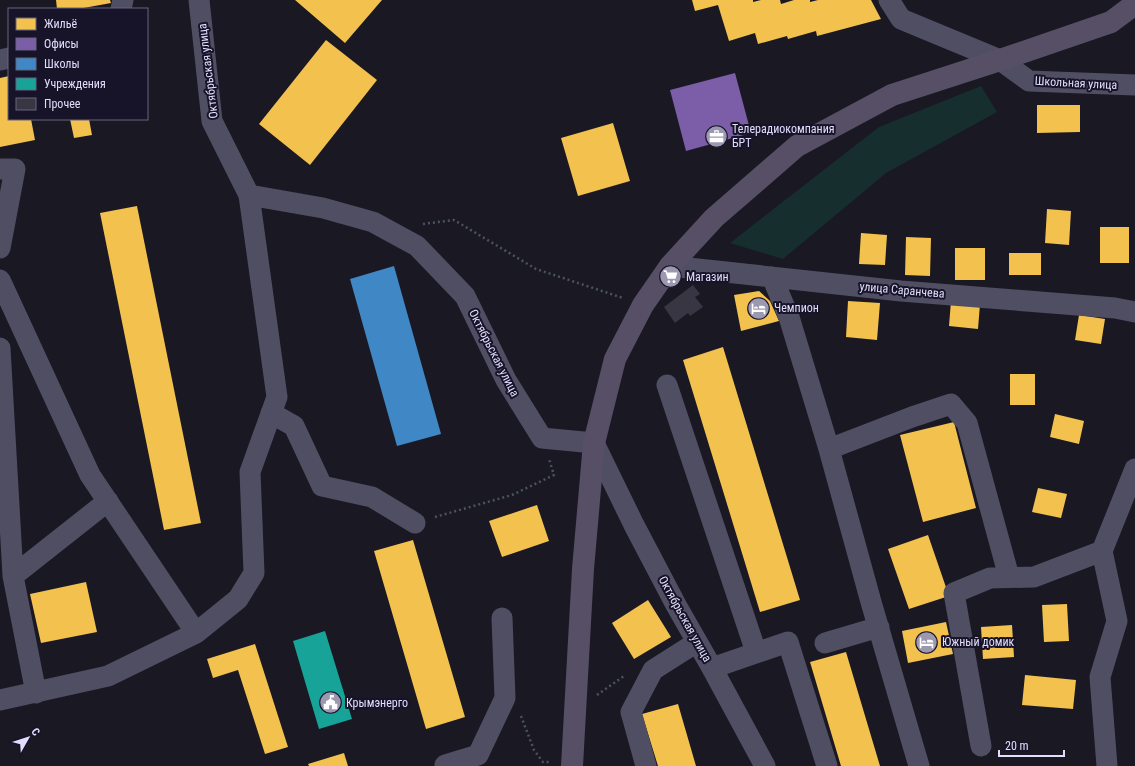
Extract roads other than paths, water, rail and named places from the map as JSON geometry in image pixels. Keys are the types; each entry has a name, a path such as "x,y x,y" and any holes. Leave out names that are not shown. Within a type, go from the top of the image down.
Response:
{"main road":[{"path":"572,766 583,569 594,443 615,359 643,304 670,266 714,218 797,146 892,95 1111,22 1135,4"}],"street":[{"name":"Октябрьская улица","path":"199,0 212,121 249,196 323,208 374,222 417,246 465,296 506,380 542,438 594,443 634,525 676,605 765,766"},
{"name":"Школьная улица","path":"889,0 901,19 1000,60 1029,81 1135,85"},
{"path":"0,169 16,169 0,248"},
{"path":"0,700 108,676 196,633 238,599 254,573 250,472 277,397 249,196"},
{"name":"улица Саранчева","path":"670,266 901,291 1115,308 1135,312"},
{"path":"772,277 789,317 830,448 918,766"},
{"path":"0,280 90,475 196,633"},
{"path":"0,348 13,576 36,693"},
{"path":"666,385 756,652"},
{"path":"830,448 951,404 968,423 1009,577"},
{"path":"271,413 294,426 322,486 372,498 415,523"},
{"path":"1107,766 1100,677 1126,622 1102,551 1135,469"},
{"path":"13,576 108,501"},
{"path":"980,746 954,593 990,578 1034,577 1102,551"},
{"path":"445,765 478,755 505,698 502,618"},
{"path":"824,643 879,627"},
{"path":"646,766 631,712 653,670 697,642"},
{"path":"712,668 788,642 827,766"}],"place":[{"name":"Телерадиокомпания БРТ","path":"716,136"},
{"name":"Магазин","path":"670,277"},
{"name":"Чемпион","path":"758,308"},
{"name":"Южный домик","path":"927,642"},
{"name":"Крымэнерго","path":"330,703"}]}
